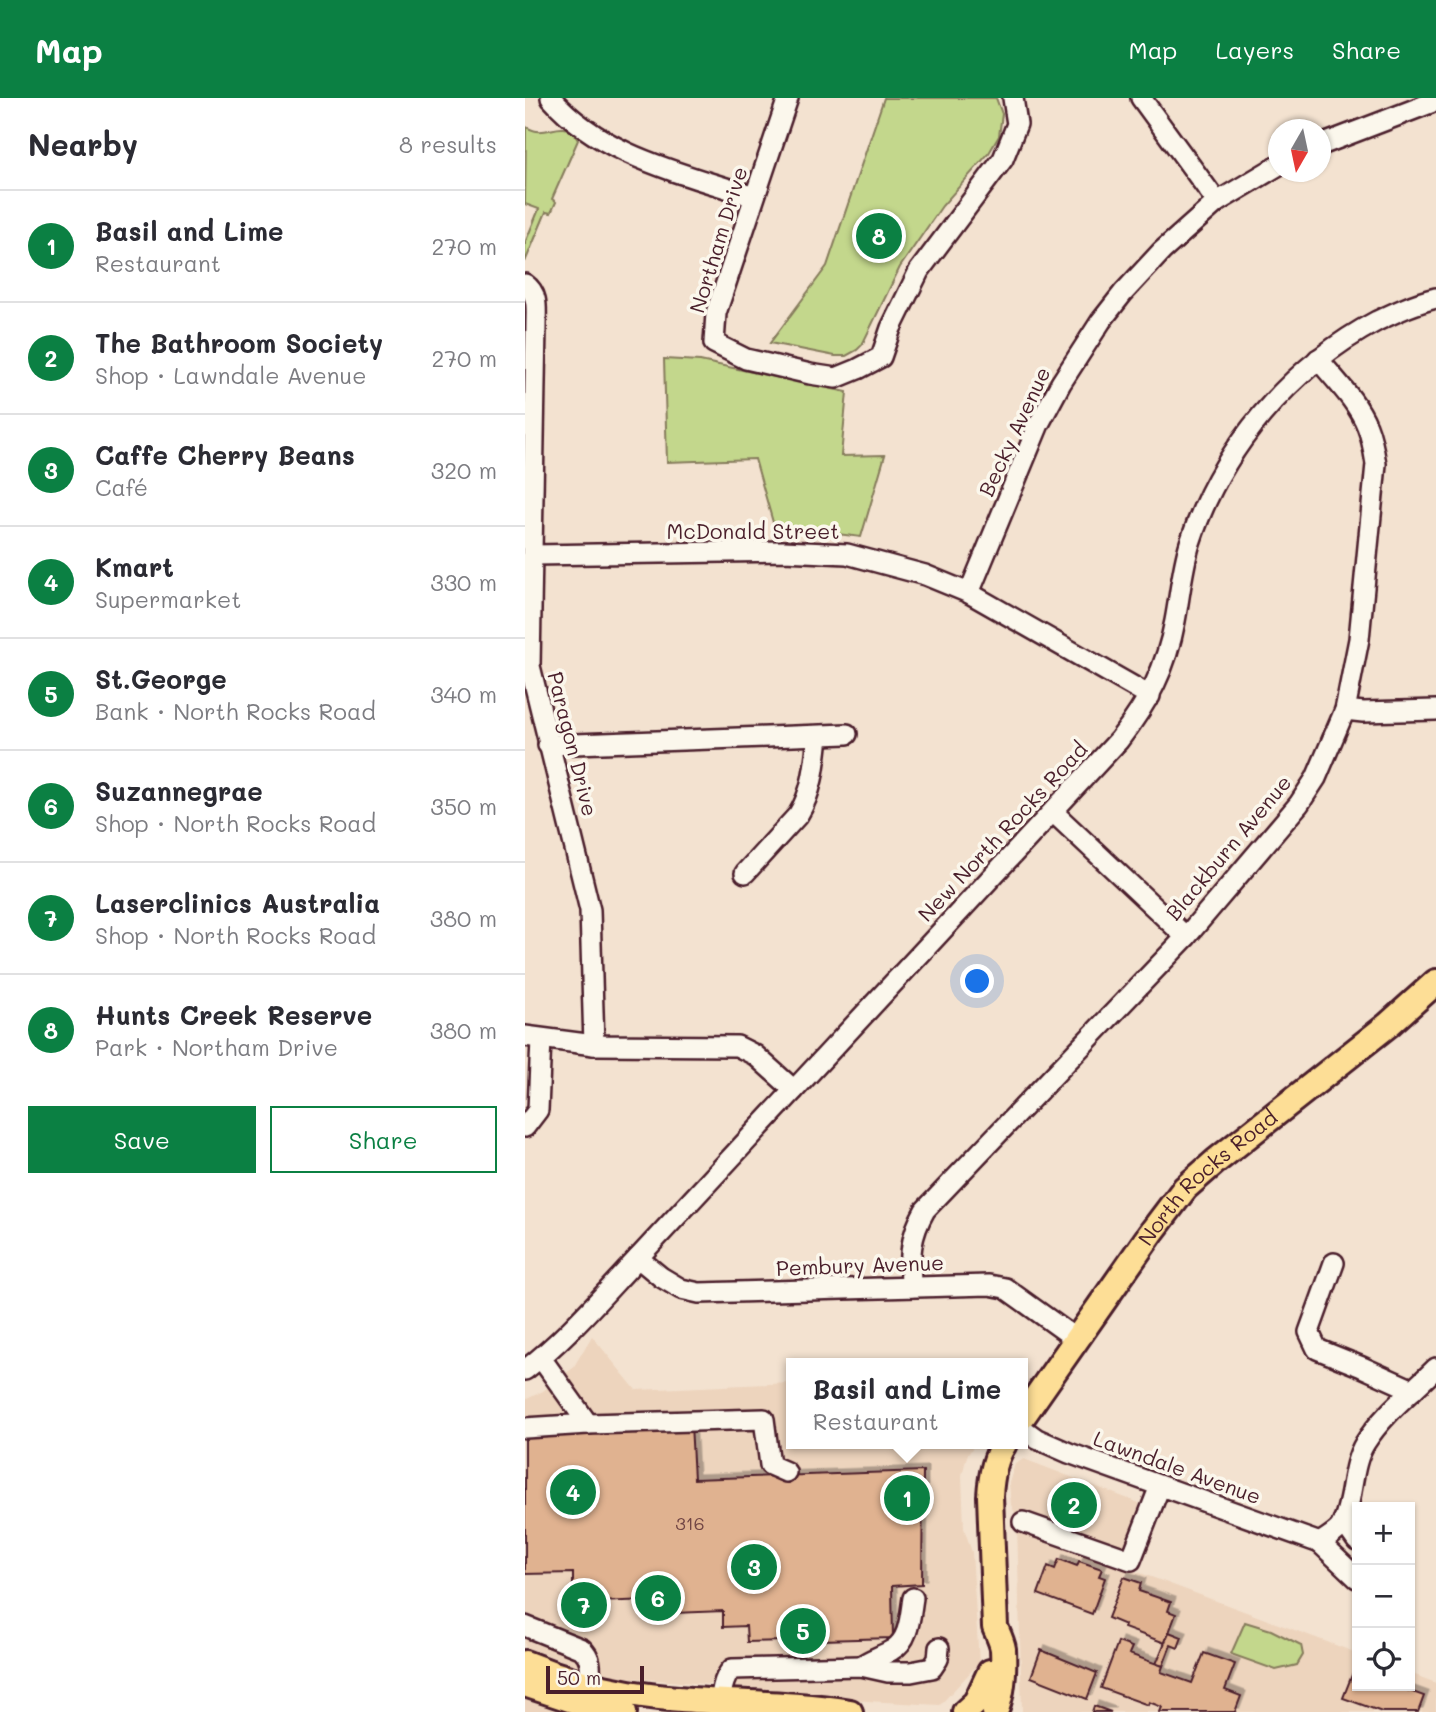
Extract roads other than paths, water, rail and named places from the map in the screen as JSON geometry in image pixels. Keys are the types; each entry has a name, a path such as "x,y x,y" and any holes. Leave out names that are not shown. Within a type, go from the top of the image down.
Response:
{"main road":[{"name":"North Rocks Road","path":"1028,1409 1185,1188 1388,1025 1436,982"},
{"path":"994,1709 1002,1680 1003,1646 995,1627 990,1496 995,1463 1002,1449"},
{"path":"994,1709 988,1694 989,1643 995,1627"},
{"path":"525,1663 585,1696 624,1712"},
{"path":"965,1712 976,1702 990,1672"},
{"path":"525,1684 585,1696 628,1693 721,1707 821,1707 850,1712"}],"street":[{"path":"551,98 596,137 624,152 754,197"},
{"name":"Northam Drive","path":"788,98 716,313 714,343 746,359 810,374 836,377 880,357 919,271 1003,159 1017,124 1013,98"},
{"path":"1141,98 1217,202"},
{"path":"1331,141 1436,101"},
{"name":"Becky Avenue","path":"969,593 1039,424 1081,351 1116,303 1162,251 1217,202 1268,172"},
{"name":"Paragon Drive","path":"525,284 531,288 535,297 537,325 530,666 590,910 594,1045"},
{"name":"New North Rocks Road","path":"525,1370 541,1358 638,1258 1119,740 1150,696 1162,670 1176,620 1184,565 1207,501 1227,463 1270,405 1318,359 1343,341 1397,312 1436,298"},
{"name":"Blackburn Avenue","path":"911,1287 911,1245 915,1227 925,1210 1186,937 1299,804 1316,778 1345,710 1359,639 1376,464 1374,446 1356,406 1318,359"},
{"name":"McDonald Street","path":"533,555 785,551 854,556 925,575 969,593 1150,696"},
{"path":"1345,710 1436,710"},
{"path":"548,745 847,734"},
{"path":"745,873 803,806 813,778 818,736"},
{"path":"1053,812 1186,937"},
{"path":"525,1127 538,1110 533,1038 594,1045 737,1046 755,1055 794,1090"},
{"name":"Pembury Avenue","path":"638,1258 681,1289 699,1293 989,1285 1005,1288 1076,1339"},
{"path":"1334,1263 1309,1332 1317,1349 1413,1390"},
{"path":"541,1358 588,1424"},
{"path":"1320,1543 1340,1528 1364,1445 1389,1413 1436,1368"},
{"path":"525,1427 764,1419 770,1465 786,1472"},
{"name":"Lawndale Avenue","path":"1028,1433 1069,1453 1320,1543 1352,1573"},
{"path":"1023,1522 1131,1560 1160,1486"},
{"path":"1343,1521 1352,1534"},
{"path":"861,1666 899,1645 908,1627 913,1598"},
{"path":"525,1626 582,1649 589,1655 585,1696"},
{"path":"721,1707 726,1676 732,1669 861,1666 888,1672 923,1671 932,1668 936,1663 939,1648"}],"place":[{"name":"Hunts Creek Reserve","path":"879,236"},
{"name":"Kmart","path":"573,1492"},
{"name":"Basil and Lime","path":"907,1498"},
{"name":"The Bathroom Society","path":"1074,1505"},
{"name":"Caffe Cherry Beans","path":"754,1567"},
{"name":"Suzannegrae","path":"658,1598"},
{"name":"Laserclinics Australia","path":"584,1605"},
{"name":"St.George","path":"803,1631"}]}
